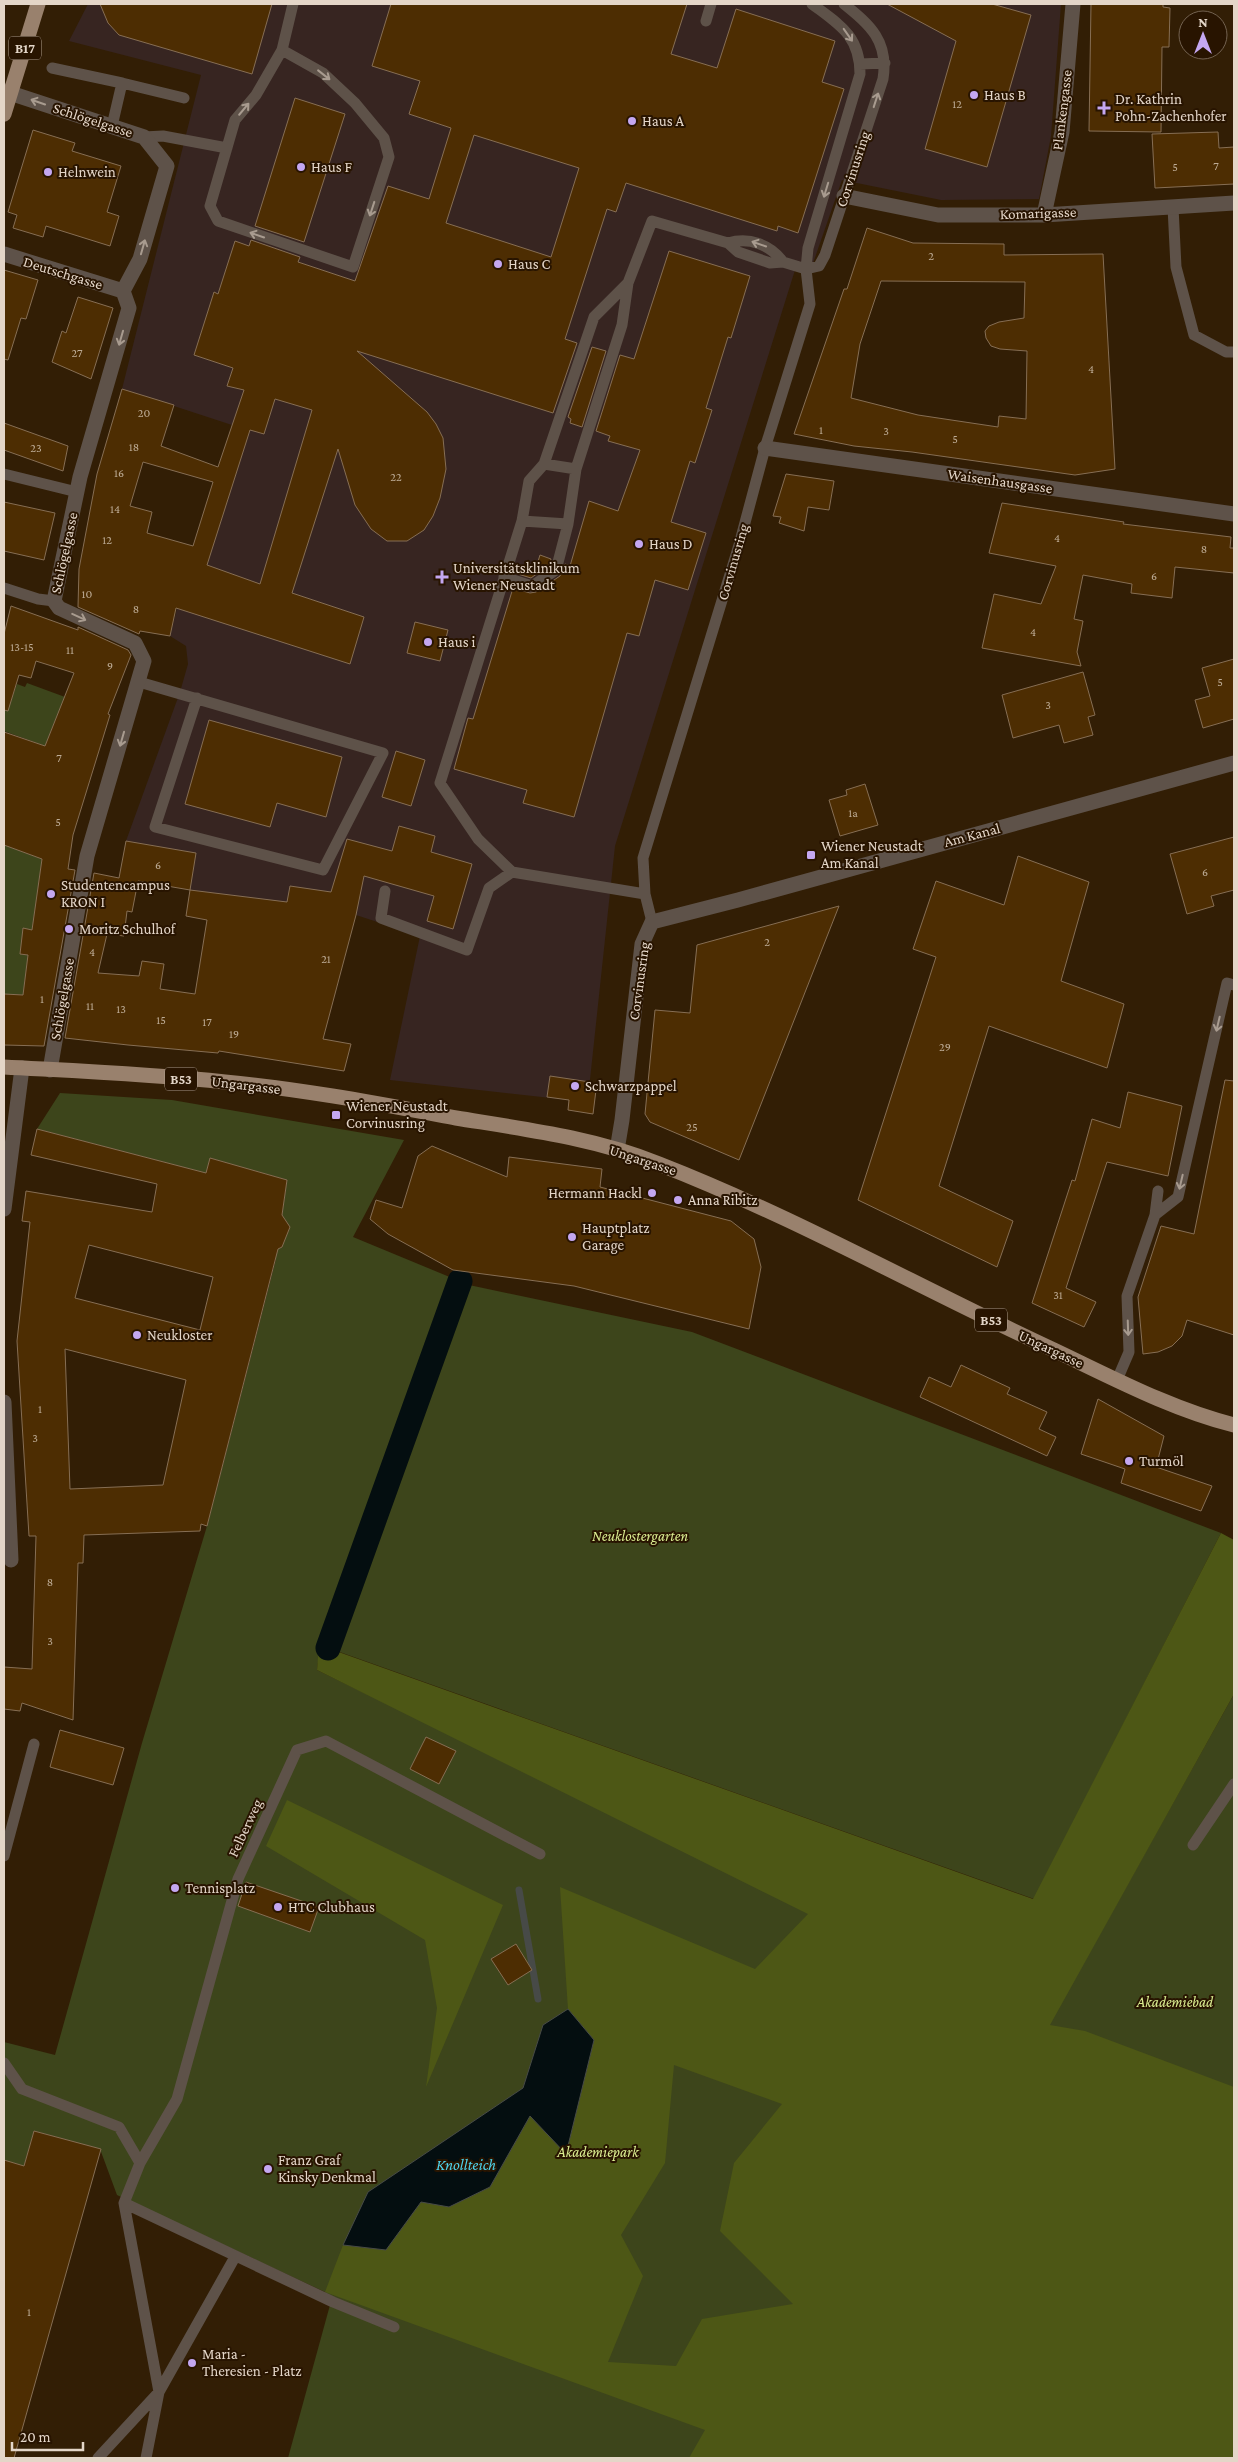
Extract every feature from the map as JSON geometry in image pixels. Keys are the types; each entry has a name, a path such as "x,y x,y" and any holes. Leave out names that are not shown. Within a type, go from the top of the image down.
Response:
{"main road":[{"name":"B17","path":"4,114 7,92 38,4"},
{"name":"Ungargasse","path":"4,1067 225,1082 339,1097 554,1134 617,1150 655,1162 754,1203 1117,1380 1170,1404 1234,1425"}],"street":[{"name":"Plankengasse","path":"1044,215 1062,132 1073,4"},
{"name":"Schlögelgasse","path":"7,92 144,137 166,166 140,259 123,291 129,308 77,492 54,601 59,608 135,643 144,661 88,856 50,1070"},
{"name":"Komarigasse","path":"844,196 938,215 1044,215 1234,203"},
{"name":"Deutschgasse","path":"4,254 123,291"},
{"name":"Waisenhausgasse","path":"765,448 1234,514"},
{"name":"Am Kanal","path":"652,922 738,900 1234,762"},
{"name":"Corvinusring","path":"617,1150 642,944 652,922"},
{"path":"4,1209 22,1068"},
{"path":"4,1402 10,1560"}],"lane":[{"path":"282,50 323,73 355,103 384,138 389,157 353,267 218,222 210,206 235,120 256,94 282,50 293,4"},
{"path":"706,21 711,4"},
{"path":"504,577 532,586 556,570 568,524 576,469 622,325 628,283 652,221 728,244 743,239 774,250 783,262 806,269 808,248 860,74 858,49 842,27 812,4"},
{"name":"Corvinusring","path":"652,922 644,894 643,858 739,545 765,448 810,304 806,269 819,266 825,256 883,79 885,63 880,43 869,25 844,4"},
{"path":"860,64 885,63"},
{"path":"52,68 184,98"},
{"path":"112,126 122,83"},
{"path":"144,137 163,136 227,148"},
{"path":"1173,207 1176,267 1194,334 1226,352 1234,352"},
{"path":"628,283 594,317 544,464 529,482 522,521 440,783 478,839 512,872 644,894"},
{"path":"544,464 576,469"},
{"path":"4,474 77,492"},
{"path":"522,521 568,524"},
{"path":"4,588 38,599 54,601"},
{"path":"139,682 198,698 383,753 323,870 155,827 198,698"},
{"path":"385,891 381,918 467,950 488,888 512,872"},
{"path":"1155,1215 1178,1198 1227,984 1234,985"},
{"path":"1117,1380 1129,1352 1127,1296 1155,1215 1158,1191"},
{"name":"Felberweg","path":"124,2203 140,2163 177,2099 238,1879 297,1750 326,1741 540,1854"},
{"path":"4,1856 34,1744"},
{"path":"1193,1845 1234,1784"},
{"path":"4,2063 22,2089 119,2127 140,2163"},
{"path":"124,2203 235,2256 394,2327"},
{"path":"124,2203 159,2392 146,2458"},
{"path":"98,2458 159,2392 235,2256"}],"shaded area":[{"name":"Universitätsklinikum Wiener Neustadt","path":"88,4 1061,4 1051,136 1039,199 941,200 842,180 811,269 795,270 615,846 589,1089 596,1090 593,1114 568,1110 569,1100 390,1080 420,936 356,915 190,890 196,853 126,841 180,692 188,664 186,646 170,636 193,546 232,425 122,389 201,75 69,41"}],"green space":[{"path":"27,683 65,697 45,746 4,731 4,706 8,708 17,684 25,687"},
{"path":"4,845 42,859 32,930 23,929 20,954 28,955 23,995 4,994"},
{"name":"Akademiepark","path":"60,1093 172,1100 404,1140 353,1237 469,1285 692,1332 1221,1533 1034,1899 320,1645 317,1670 1049,2025 1234,1694 1234,2458 288,2458 330,2305 325,2292 117,2195 100,2149 34,2131 24,2166 4,2160 4,2042 55,2055 142,1743 207,1526 276,1259 269,1253 282,1247 290,1227 282,1215 287,1180 210,1158 206,1173 37,1129"},
{"path":"1221,1533 1234,1540 1234,1694 1050,2025 1085,2031 1234,2087 1234,2458 689,2458 705,2430 325,2292 343,2245 385,2250 421,2202 449,2207 490,2187 530,2116 566,2153 594,2040 568,2009 560,1887 755,1969 808,1914 317,1670 319,1645 1033,1899","holes":["674,2065 782,2104 734,2163 720,2231 793,2304 702,2319 676,2366 608,2362 643,2276 621,2235 665,2163"]},
{"path":"287,1800 503,1905 426,2087 437,2008 425,1940 266,1846"}],"water":[{"name":"Knollteich","path":"568,2009 594,2040 566,2154 530,2116 490,2187 449,2207 421,2202 386,2250 343,2245 368,2192 523,2088 543,2025"}],"building":[{"path":"100,4 272,4 252,74 119,35 108,23"},
{"path":"391,4 687,4 671,54 717,68 736,9 835,41 822,82 844,89 798,233 778,226 777,231 626,183 616,212 607,209 565,339 577,343 553,413 357,351 427,412 443,438 446,469 440,498 433,516 424,530 407,541 387,541 371,529 355,505 338,449 292,593 364,617 350,664 176,608 170,636 140,631 139,634 78,607 79,569 97,474 122,389 174,405 161,446 218,467 244,390 227,386 233,368 194,355 214,292 218,294 235,241 249,246 251,240 300,257 298,262 355,281 388,186 429,199 451,128 409,114 420,81 372,66","holes":["474,135 579,168 551,257 446,223","275,399 312,410 260,584 207,565 250,430 264,434","143,462 213,482 193,546 147,533 152,512 130,506"]},
{"name":"Haus B","path":"887,4 992,4 1031,15 987,167 925,149 956,41"},
{"path":"1091,4 1163,4 1163,7 1170,8 1169,47 1162,47 1161,132 1089,131"},
{"name":"Haus F","path":"295,98 345,114 304,242 255,226"},
{"path":"33,130 75,143 72,151 121,166 107,212 119,216 110,246 46,226 43,237 13,228 17,215 8,212"},
{"path":"1218,132 1219,148 1234,147 1234,184 1155,188 1152,134"},
{"path":"867,228 913,243 1004,244 1004,255 1103,254 1115,469 1075,475 912,452 854,446 794,434 844,289 847,289","holes":["881,281 1025,282 1024,318 999,322 989,326 985,331 986,338 991,346 1000,349 1027,351 1026,419 999,416 998,427 918,415 851,398 860,344"]},
{"name":"Haus D","path":"669,251 750,276 731,338 728,337 706,408 712,410 695,463 690,461 671,522 706,533 688,590 655,580 639,636 627,633 574,817 523,803 527,790 454,769 468,718 473,719 513,588 530,593 536,592 560,576 565,564 570,566 589,501 618,511 640,450 608,441 610,436 596,431 620,355 634,359"},
{"path":"4,270 38,280 26,319 21,318 8,360 4,359"},
{"path":"78,297 113,308 91,379 52,362 62,331 66,333"},
{"path":"592,347 606,351 582,427 570,423 571,419 568,417"},
{"path":"4,423 68,446 63,471 4,450"},
{"path":"786,474 834,481 829,510 808,507 804,531 779,523 781,517 773,516"},
{"path":"4,502 55,513 44,560 4,551"},
{"path":"1002,503 1124,522 1123,524 1231,537 1230,548 1234,548 1234,573 1175,567 1172,598 1131,593 1132,584 1083,575 1074,619 1083,621 1077,652 1081,666 982,648 994,594 1041,604 1056,566 989,553"},
{"path":"540,555 551,559 549,565 531,578 518,574 520,567 535,571"},
{"path":"11,606 78,630 78,627 128,650 131,655 108,714 110,715 73,835 68,869 75,870 44,1046 4,1045 4,994 23,995 28,955 20,954 23,928 32,930 42,859 4,845 4,732 45,746 74,673 36,661 31,678 19,675 8,711 4,710 4,634"},
{"name":"Haus i","path":"415,622 448,630 440,661 407,653"},
{"path":"1234,659 1234,719 1203,728 1195,700 1210,696 1202,668"},
{"path":"1083,672 1095,715 1088,717 1093,735 1064,743 1059,725 1013,738 1002,695"},
{"path":"209,720 342,757 326,817 277,803 270,827 185,804"},
{"path":"396,751 425,760 411,806 382,797"},
{"path":"865,784 878,825 840,836 829,800 847,795 846,790"},
{"path":"399,826 435,836 431,852 472,864 453,929 427,921 434,896 364,876 356,915 323,1039 351,1044 344,1071 219,1051 218,1053 65,1038 94,873 119,878 126,841 196,853 190,890 287,902 290,886 331,892 347,839 392,851","holes":["138,881 190,890 186,916 207,920 195,994 160,989 164,964 142,961 139,976 98,973 107,934 124,936 127,911 132,912"]},
{"path":"1234,837 1234,890 1211,896 1214,906 1187,914 1170,854"},
{"path":"1018,856 1089,882 1061,981 1124,1004 1107,1068 989,1026 939,1186 1013,1221 997,1267 858,1200 936,957 913,949 936,881 1004,905"},
{"path":"839,906 739,1160 650,1122 645,1114 655,1010 690,1013 697,945"},
{"path":"550,1076 590,1082 589,1090 596,1090 593,1114 568,1110 569,1100 547,1097"},
{"path":"1225,1080 1234,1081 1234,1335 1187,1320 1182,1336 1172,1346 1158,1352 1143,1354 1138,1297 1161,1226 1194,1234"},
{"path":"1128,1092 1182,1106 1168,1176 1107,1162 1066,1288 1096,1302 1084,1327 1032,1303 1072,1180 1075,1181 1092,1119 1120,1128"},
{"name":"Neukloster","path":"37,1129 206,1173 210,1158 287,1180 282,1215 290,1227 282,1247 278,1249 207,1526 201,1524 200,1531 84,1535 83,1563 78,1563 73,1720 22,1703 20,1711 4,1709 4,1667 32,1669 36,1536 29,1536 17,1341 30,1222 22,1221 26,1191 152,1212 157,1184 31,1155","holes":["89,1245 213,1277 200,1330 75,1298","65,1349 186,1380 163,1485 70,1489"]},
{"name":"Hauptplatz Garage","path":"432,1146 507,1177 509,1157 602,1169 600,1187 731,1221 754,1239 761,1267 749,1329 574,1286 453,1270 388,1234 370,1219 376,1200 402,1208 418,1156"},
{"path":"961,1365 1010,1388 1007,1394 1047,1412 1039,1429 1056,1437 1047,1456 920,1397 929,1377 951,1387"},
{"name":"Turmöl","path":"1098,1399 1164,1436 1156,1467 1212,1486 1201,1511 1121,1483 1125,1469 1081,1454"},
{"path":"60,1730 124,1748 113,1785 50,1767"},
{"path":"426,1737 456,1751 439,1784 410,1769"},
{"name":"HTC Clubhaus","path":"246,1882 319,1907 310,1932 238,1906"},
{"path":"516,1944 532,1970 508,1985 491,1959"},
{"path":"34,2131 101,2149 14,2458 4,2458 4,2160 24,2166"}],"waterway":[{"path":"328,1648 460,1281"},
{"path":"519,1890 538,1999"}],"place":[{"name":"Haus B","path":"974,95"},
{"name":"Dr. Kathrin Pohn-Zachenhofer","path":"1104,108"},
{"name":"Haus A","path":"632,121"},
{"name":"Haus F","path":"301,167"},
{"name":"Helnwein","path":"48,172"},
{"name":"Haus C","path":"498,264"},
{"name":"Haus D","path":"639,544"},
{"name":"Universitätsklinikum Wiener Neustadt","path":"442,577"},
{"name":"Haus i","path":"428,642"},
{"name":"Wiener Neustadt Am Kanal","path":"811,855"},
{"name":"Studentencampus KRON I","path":"51,894"},
{"name":"Moritz Schulhof","path":"69,929"},
{"name":"Schwarzpappel","path":"575,1086"},
{"name":"Wiener Neustadt Corvinusring","path":"336,1115"},
{"name":"Hermann Hackl","path":"652,1193"},
{"name":"Anna Ribitz","path":"678,1200"},
{"name":"Hauptplatz Garage","path":"572,1237"},
{"name":"Neukloster","path":"137,1335"},
{"name":"Turmöl","path":"1129,1461"},
{"name":"Tennisplatz","path":"175,1888"},
{"name":"HTC Clubhaus","path":"278,1907"},
{"name":"Franz Graf Kinsky Denkmal","path":"268,2169"},
{"name":"Maria - Theresien - Platz","path":"192,2363"}],"park label":[{"name":"Neuklostergarten","path":"640,1536"},
{"name":"Akademiebad","path":"1175,2002"}]}
